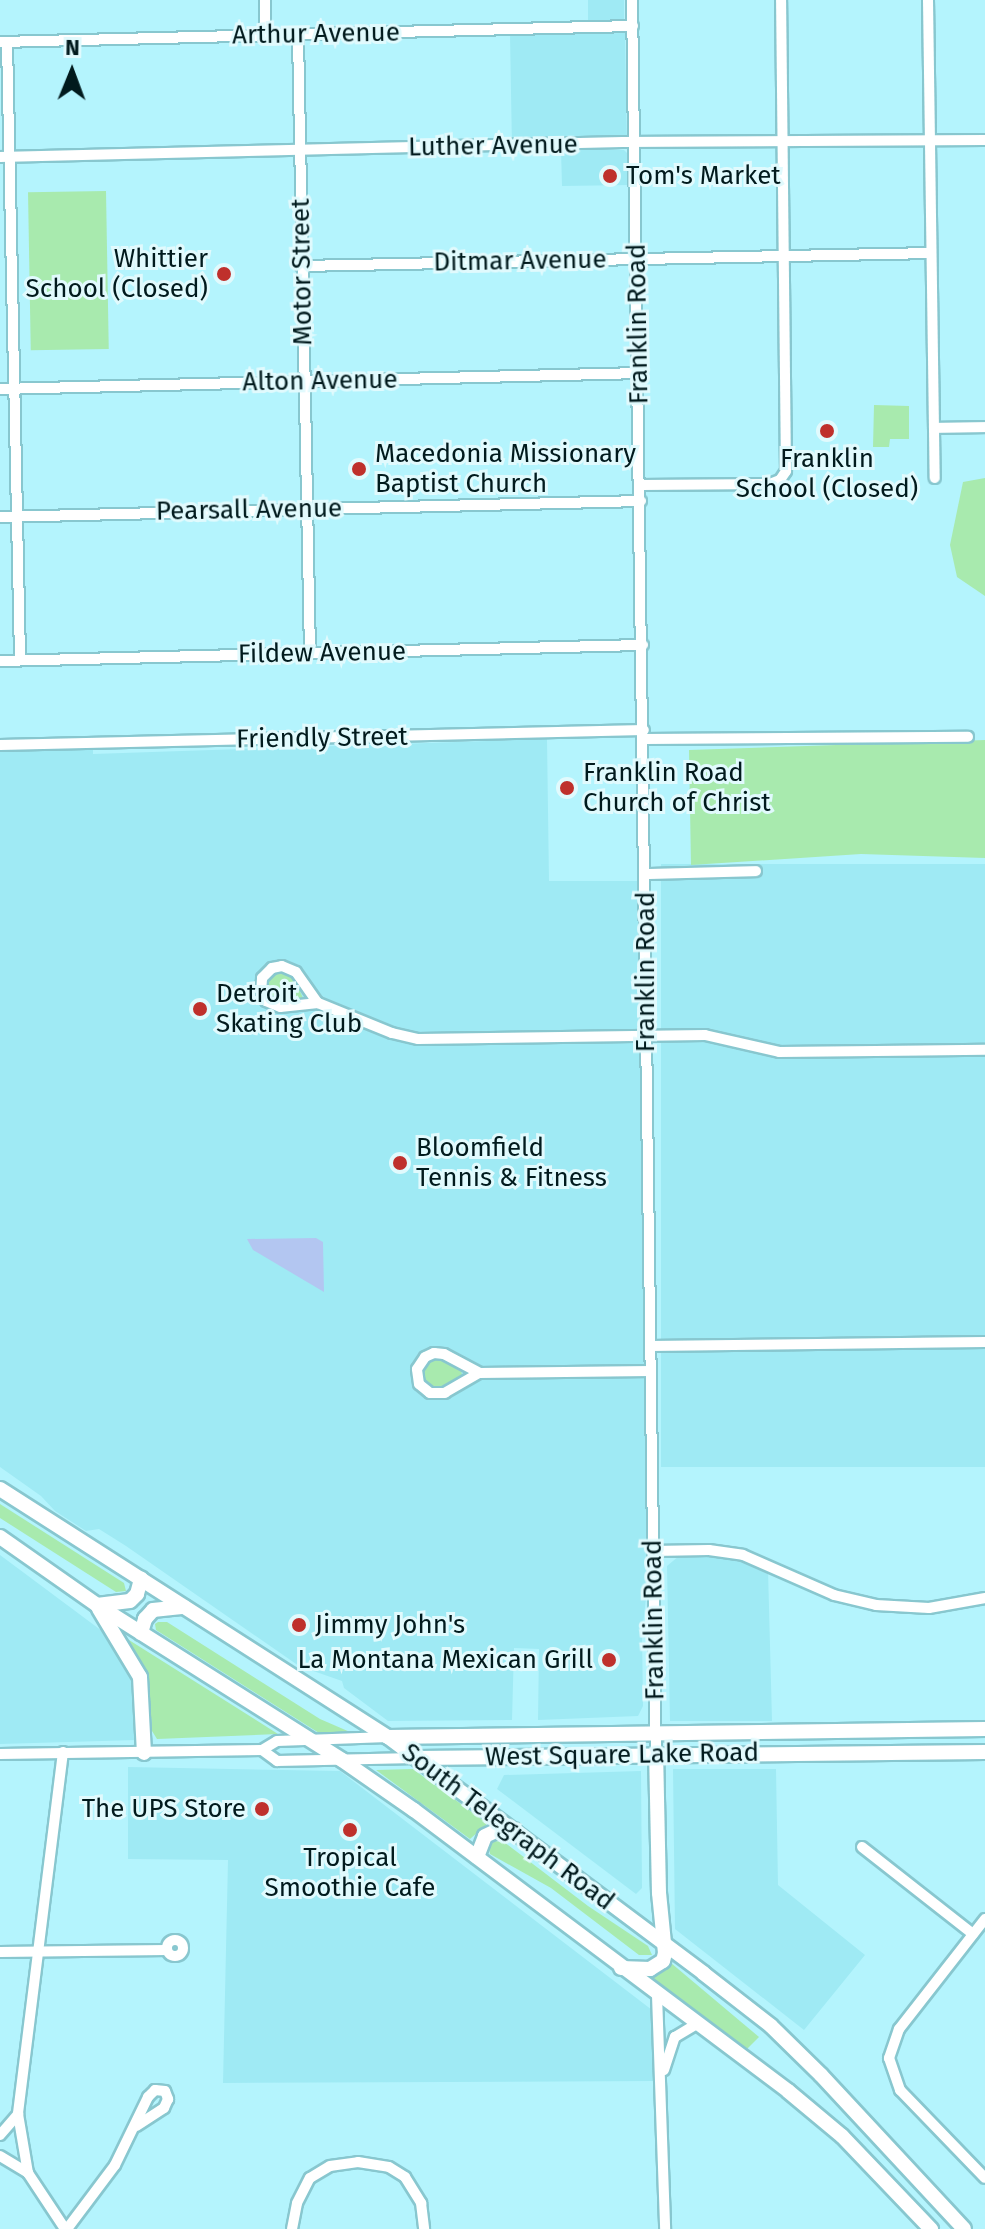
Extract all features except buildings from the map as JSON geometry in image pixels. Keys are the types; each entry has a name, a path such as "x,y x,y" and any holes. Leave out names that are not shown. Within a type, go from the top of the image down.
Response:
{"highway":[{"name":"South Telegraph Road","path":"0,1489 388,1737 665,1944 783,2038 964,2229"},
{"name":"South Telegraph Road","path":"0,1537 97,1605 342,1760 477,1857 842,2136 931,2229"},
{"path":"141,1579 137,1594 130,1601 97,1605 140,1677 144,1753"},
{"path":"141,1633 145,1619 153,1610 184,1607"},
{"name":"West Square Lake Road","path":"388,1737 985,1729"},
{"name":"West Square Lake Road","path":"418,1758 985,1752"},
{"name":"Franklin Road","path":"656,1755 659,1890 665,1944"},
{"path":"477,1857 485,1836 500,1829 515,1830"},
{"path":"621,1968 658,1966 663,1961 665,1944"}],"street":[{"path":"265,0 265,35"},
{"name":"Franklin Road","path":"632,0 656,1755"},
{"path":"641,485 770,484 783,477 786,461 781,0"},
{"path":"928,0 935,478"},
{"name":"Arthur Avenue","path":"3,42 633,26"},
{"name":"Motor Street","path":"298,35 310,653"},
{"path":"3,42 6,273 13,388 20,660"},
{"name":"Luther Avenue","path":"5,157 985,140"},
{"name":"Ditmar Avenue","path":"301,266 931,253"},
{"name":"Alton Avenue","path":"0,389 639,373"},
{"path":"934,428 985,427"},
{"name":"Pearsall Avenue","path":"0,517 641,501"},
{"name":"Fildew Avenue","path":"0,661 643,645"},
{"name":"Friendly Street","path":"0,745 644,734 968,737"},
{"path":"645,874 756,871"},
{"path":"318,1003 296,972 287,967 272,968 262,978 263,997 275,1006 318,1003 410,1038 712,1036 779,1052 985,1050"},
{"path":"650,1346 985,1342"},
{"path":"479,1373 444,1354 434,1353 421,1360 416,1374 425,1391 440,1394 479,1373 651,1371"},
{"path":"653,1551 709,1550 743,1555 834,1595 876,1605 929,1608 985,1598"},
{"name":"West Square Lake Road","path":"0,1754 262,1750 277,1741 388,1737"},
{"name":"West Square Lake Road","path":"262,1750 277,1761 418,1758"},
{"path":"63,1752 18,2114 28,2173 66,2229 107,2177 136,2126"},
{"path":"862,1847 973,1934"},
{"path":"985,1919 899,2029 890,2050 890,2065 900,2090 985,2178"},
{"path":"0,1952 167,1950"},
{"path":"657,1995 663,2075 665,2229"},
{"path":"663,2075 675,2037 697,2024"},
{"path":"0,2135 18,2114"},
{"path":"0,2156 28,2173"},
{"path":"292,2229 297,2203 310,2178 330,2166 358,2162 389,2167 405,2177 421,2203 424,2229"}],"shaded area":[{"path":"588,0 624,0 624,22 588,22"},
{"path":"625,33 627,137 512,139 510,35"},
{"path":"561,150 624,150 630,156 630,185 562,186"},
{"path":"93,738 93,754 547,739 549,881 642,881 652,1597 646,1598 642,1634 643,1706 638,1716 538,1720 539,1649 514,1648 512,1720 388,1721 344,1688 342,1681 299,1666 126,1546 99,1529 86,1531 55,1511 41,1496 0,1467 0,742"},
{"path":"661,864 985,864 985,1467 661,1467"},
{"path":"316,1238 323,1242 324,1292 253,1250 247,1239"},
{"path":"0,1555 102,1631 126,1657 137,1686 136,1740 0,1744"},
{"path":"709,1555 747,1560 768,1570 772,1721 670,1721 667,1566 679,1556"},
{"path":"128,1767 340,1771 652,2010 654,2081 223,2083 228,1860 128,1859"},
{"path":"673,1769 776,1769 778,1885 865,1955 804,2030 675,1929"},
{"path":"641,1771 642,1888 636,1894 497,1789 504,1775"}],"green space":[{"path":"106,191 109,349 31,350 28,192"},
{"path":"874,405 909,406 909,439 890,439 889,447 873,447"},
{"path":"985,478 985,596 957,577 950,545 963,482"},
{"path":"985,740 985,858 861,854 691,865 689,750"},
{"path":"283,971 294,978 303,998 279,1002 268,996 267,979"},
{"path":"432,1358 445,1360 461,1370 462,1375 441,1389 429,1387 423,1382 422,1370"},
{"path":"0,1504 124,1583 126,1591 116,1592 0,1518"},
{"path":"167,1622 320,1719 350,1732 319,1733 156,1630 155,1624"},
{"path":"120,1635 278,1734 157,1739 152,1731 148,1675"},
{"path":"413,1769 487,1824 470,1839 376,1770"},
{"path":"494,1841 504,1842 588,1906 648,1946 652,1955 639,1955 551,1888 490,1854 489,1847"},
{"path":"671,1963 759,2037 747,2049 652,1978"}],"place":[{"name":"Tom's Market","path":"610,176"},
{"name":"Whittier School (Closed)","path":"224,274"},
{"name":"Franklin School (Closed)","path":"827,431"},
{"name":"Macedonia Missionary Baptist Church","path":"359,469"},
{"name":"Franklin Road Church of Christ","path":"567,788"},
{"name":"Detroit Skating Club","path":"200,1009"},
{"name":"Bloomfield Tennis & Fitness","path":"400,1163"},
{"name":"Jimmy John's","path":"299,1625"},
{"name":"La Montana Mexican Grill","path":"609,1660"},
{"name":"The UPS Store","path":"262,1809"},
{"name":"Tropical Smoothie Cafe","path":"350,1830"}]}
